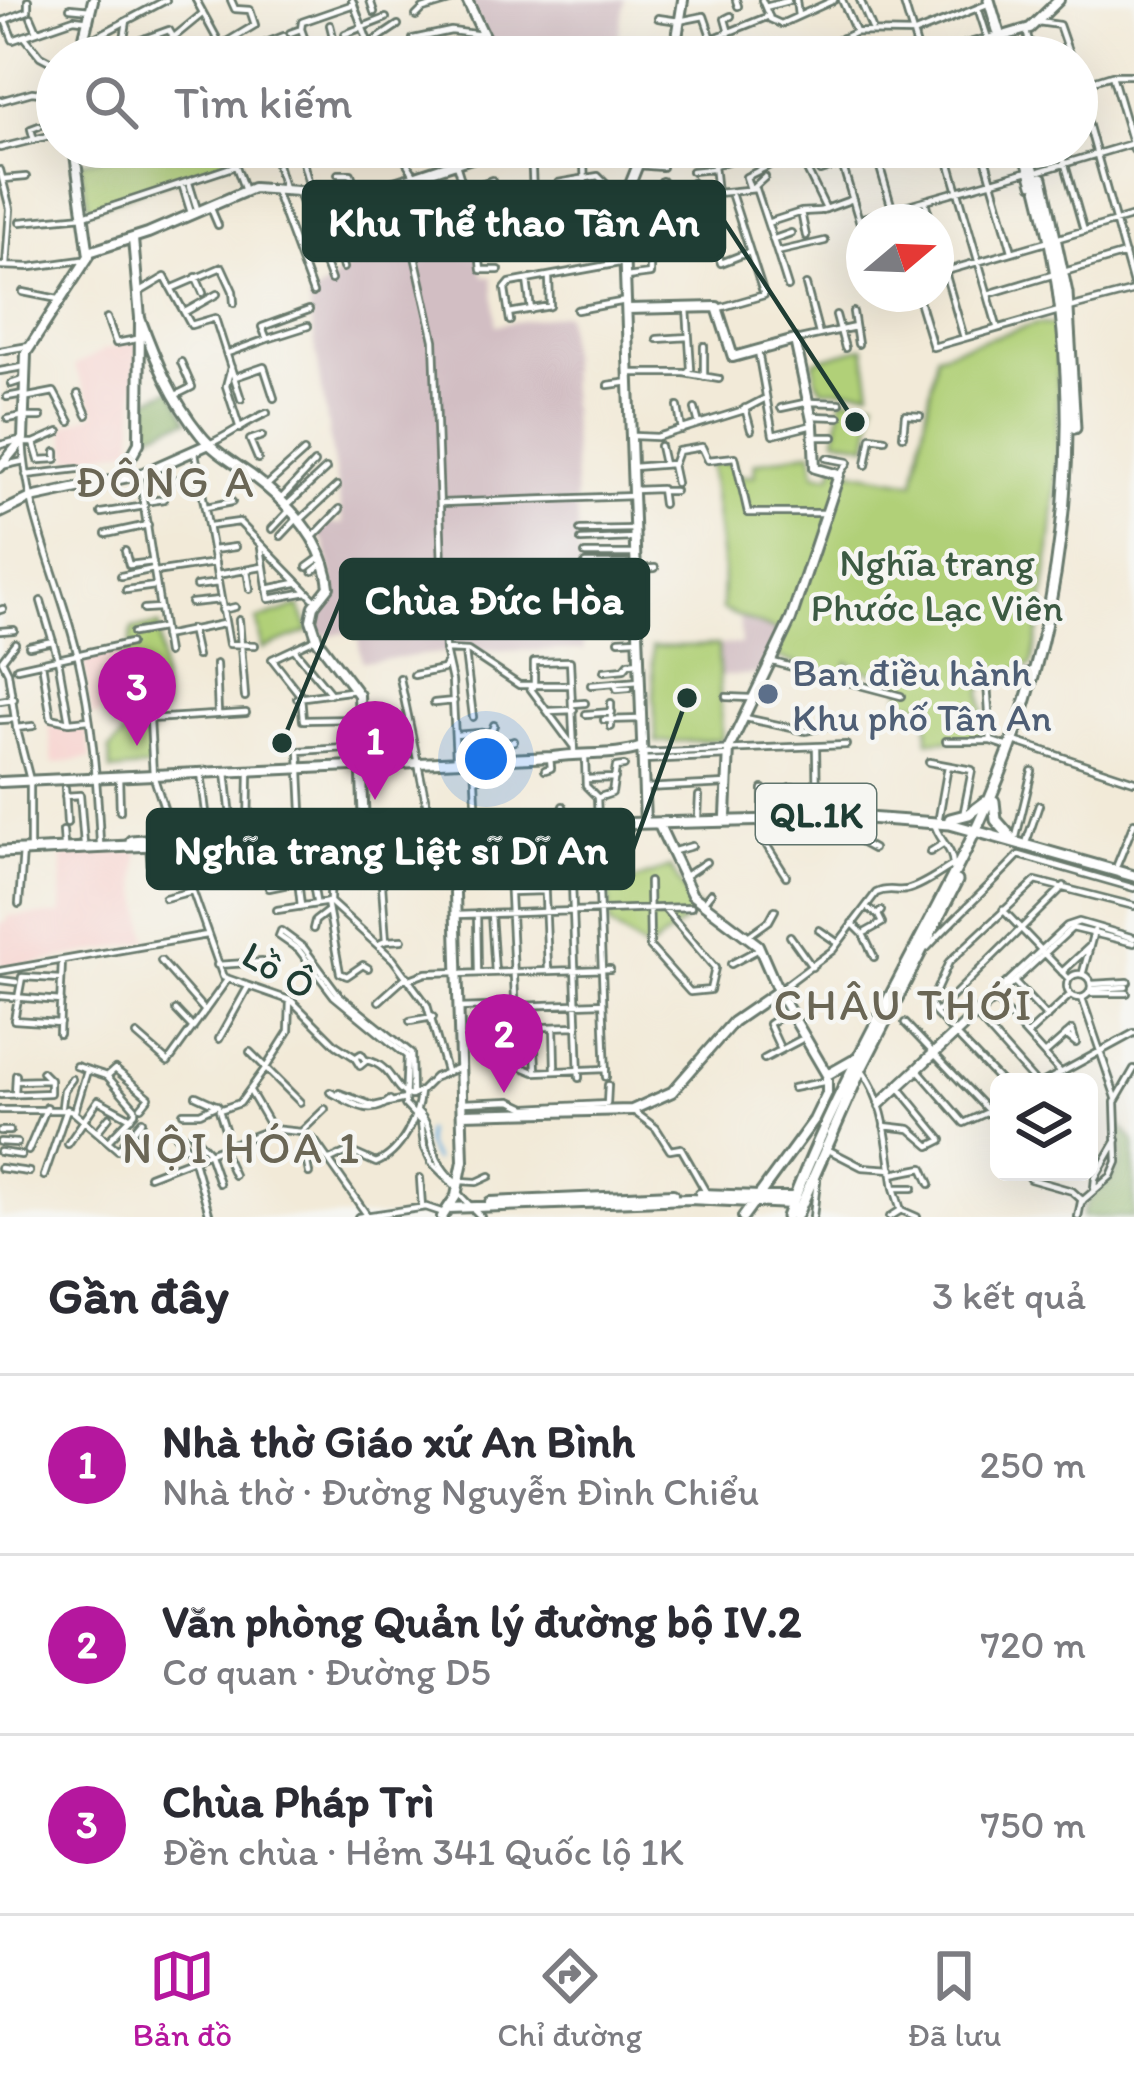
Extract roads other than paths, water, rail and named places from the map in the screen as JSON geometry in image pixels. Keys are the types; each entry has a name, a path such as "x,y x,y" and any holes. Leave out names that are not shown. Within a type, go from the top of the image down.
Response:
{"main road":[{"path":"987,3 994,36"},
{"path":"1033,168 1054,240"},
{"path":"791,1217 827,1149 858,1064 945,919 1050,640 1065,556 1075,418 1060,273 1038,168"},
{"path":"1013,745 1055,587 1066,481 1065,309"},
{"path":"969,849 949,820 991,799"},
{"path":"991,799 996,820 1018,838"},
{"name":"QL.1K","path":"761,818 818,814 949,820 1134,873"},
{"name":"QL.1K","path":"47,848 453,828 504,818 567,824 761,818 949,820"},
{"name":"QL.1K","path":"0,850 149,846 209,836 726,819"},
{"name":"QL.1K","path":"978,829 1134,873"},
{"path":"791,1217 793,1200 954,868 969,849 994,836"}],"street":[{"path":"32,0 28,11 3,21 11,39 91,10"},
{"path":"98,36 167,0 172,9"},
{"path":"196,0 215,36"},
{"path":"231,0 235,9 252,12 260,8"},
{"path":"370,0 374,12"},
{"path":"416,16 423,9 453,0"},
{"path":"422,36 441,32 483,35 467,0"},
{"path":"677,36 683,0"},
{"path":"796,0 798,16"},
{"path":"788,1 764,4 769,16 781,24 838,0 856,32"},
{"path":"860,0 872,30"},
{"path":"904,0 916,36"},
{"path":"1002,36 1038,22 1056,1"},
{"path":"304,36 302,22 353,2 368,36"},
{"path":"847,36 872,30 915,33 987,3"},
{"path":"70,8 91,10"},
{"path":"753,11 758,21"},
{"path":"252,12 255,26"},
{"path":"175,36 202,14"},
{"path":"31,16 38,31"},
{"path":"658,18 679,21 704,16 711,36"},
{"path":"729,33 725,19 731,16"},
{"path":"720,36 769,16"},
{"path":"345,34 386,18"},
{"path":"125,36 127,22"},
{"path":"1038,22 1059,25 1063,36"},
{"path":"439,23 441,32"},
{"path":"381,36 398,25"},
{"path":"237,36 255,26 265,27"},
{"path":"330,26 332,36"},
{"path":"285,36 301,29"},
{"path":"1025,30 1027,36"},
{"path":"24,36 36,51"},
{"path":"1098,79 1132,74"},
{"path":"1098,154 1133,145 1112,75"},
{"path":"0,101 36,93"},
{"path":"0,148 34,140 31,129 36,127"},
{"path":"922,312 933,347 1134,289 1098,158"},
{"path":"77,168 88,256 29,346 23,367 23,441 31,498 77,655 97,777 100,843"},
{"path":"20,222 84,216 230,168"},
{"path":"237,168 244,191"},
{"path":"276,168 313,293"},
{"path":"304,168 310,192"},
{"path":"410,168 416,178"},
{"path":"26,177 1,175 10,207 3,266 31,267 88,256 244,191 280,188 358,196 444,168"},
{"path":"454,168 477,232 481,270 499,270"},
{"path":"532,168 534,221"},
{"path":"584,168 585,192 628,194"},
{"path":"636,168 628,194 625,257 644,788 651,820 697,905 748,936 760,949 778,991 828,1078 814,1120 743,1217"},
{"path":"764,168 746,177 770,222 788,287"},
{"path":"820,171 829,168"},
{"path":"843,168 854,204"},
{"path":"878,168 891,204"},
{"path":"951,168 998,328"},
{"path":"988,168 1012,252"},
{"path":"1028,168 1032,185 1037,183"},
{"path":"1040,171 1050,168"},
{"path":"1065,168 1084,231"},
{"path":"692,171 712,169 721,263 749,252"},
{"path":"807,170 827,209"},
{"path":"914,204 1028,171"},
{"path":"338,174 351,174 358,196"},
{"path":"558,183 600,177 616,194"},
{"path":"627,206 731,194 752,189 765,177"},
{"path":"464,190 492,180"},
{"path":"662,181 666,202"},
{"path":"185,183 195,213"},
{"path":"399,184 432,326 445,650 454,701 456,759"},
{"path":"694,197 695,186"},
{"path":"297,190 331,280"},
{"path":"827,209 822,197 829,193"},
{"path":"328,194 334,223"},
{"path":"577,310 627,305 718,308 764,295 731,194"},
{"path":"518,198 533,196"},
{"path":"770,222 853,199"},
{"path":"500,202 504,227"},
{"path":"210,206 218,225"},
{"path":"801,212 806,236"},
{"path":"954,269 1134,215"},
{"path":"477,232 534,221 573,225 626,220"},
{"path":"0,226 9,227"},
{"path":"774,238 791,233"},
{"path":"317,243 338,235"},
{"path":"119,478 139,443 140,318 133,239"},
{"path":"778,252 825,241"},
{"path":"626,277 650,274 650,262 665,260 664,248"},
{"path":"549,277 552,305 509,317 506,287 650,250"},
{"path":"325,264 340,254 343,268"},
{"path":"988,294 1125,254"},
{"path":"162,267 190,325 214,318 241,399"},
{"path":"173,288 223,267 234,292 233,303"},
{"path":"138,293 165,277"},
{"path":"196,277 203,293"},
{"path":"527,280 531,310"},
{"path":"806,285 819,334"},
{"path":"23,292 63,300"},
{"path":"185,312 217,294"},
{"path":"954,303 964,338"},
{"path":"687,308 691,370 687,374"},
{"path":"718,308 733,357 855,327"},
{"path":"267,339 263,326 309,310"},
{"path":"853,312 858,344"},
{"path":"836,315 845,348"},
{"path":"107,318 116,343 140,338"},
{"path":"140,318 173,397 209,444 265,487 298,520 323,559 329,587 310,614 317,638 356,690 365,731 361,747 365,832"},
{"path":"227,353 308,326"},
{"path":"36,336 45,344"},
{"path":"657,339 689,337"},
{"path":"795,340 811,413 815,469 839,476"},
{"path":"0,351 29,346"},
{"path":"704,346 704,377"},
{"path":"140,353 153,349"},
{"path":"758,350 774,435 811,413"},
{"path":"173,397 192,387 181,362"},
{"path":"235,377 272,363"},
{"path":"0,371 23,367"},
{"path":"231,367 225,383 240,431"},
{"path":"263,367 274,398"},
{"path":"608,385 630,377 687,374 719,379"},
{"path":"10,384 23,380"},
{"path":"7,397 54,392 70,422"},
{"path":"78,394 87,415"},
{"path":"632,436 657,437 682,430 764,399"},
{"path":"796,416 840,403"},
{"path":"65,412 82,404"},
{"path":"722,406 724,416"},
{"path":"678,407 682,430"},
{"path":"745,408 751,430"},
{"path":"695,409 700,424"},
{"path":"781,409 839,416"},
{"path":"0,513 31,498 137,476 240,431 244,423 267,412"},
{"path":"903,436 905,415 920,416"},
{"path":"8,419 40,418"},
{"path":"0,445 34,443 59,432"},
{"path":"258,459 250,440 262,436"},
{"path":"814,437 834,437"},
{"path":"866,465 871,437 885,439"},
{"path":"1,466 23,441"},
{"path":"34,443 39,460 56,459 56,452"},
{"path":"660,446 664,464"},
{"path":"440,503 662,491 675,487 673,465 678,451 702,447 708,460 736,457 748,513 827,513"},
{"path":"195,452 229,644 255,645"},
{"path":"265,487 304,452"},
{"path":"726,819 728,753 791,619 839,476 848,462 827,458"},
{"path":"1,466 24,461"},
{"path":"272,529 314,463"},
{"path":"129,464 151,501 164,499"},
{"path":"633,467 673,465"},
{"path":"284,507 326,469"},
{"path":"26,475 78,470"},
{"path":"175,481 200,474"},
{"path":"281,536 337,486"},
{"path":"662,491 662,504"},
{"path":"149,496 145,506 167,653"},
{"path":"206,507 232,502"},
{"path":"101,513 145,506"},
{"path":"313,537 340,509"},
{"path":"210,526 237,521 317,602"},
{"path":"106,534 148,525"},
{"path":"580,530 635,534"},
{"path":"581,540 635,534"},
{"path":"262,546 270,599 307,592"},
{"path":"213,550 235,547"},
{"path":"125,551 129,565 153,568"},
{"path":"585,554 655,568"},
{"path":"310,569 323,559"},
{"path":"585,565 636,562"},
{"path":"121,576 215,563"},
{"path":"196,586 262,567"},
{"path":"247,570 250,589"},
{"path":"267,589 297,583"},
{"path":"126,590 155,586"},
{"path":"584,599 637,598"},
{"path":"191,603 220,600"},
{"path":"40,601 58,659 69,722"},
{"path":"222,610 235,607"},
{"path":"144,609 159,608"},
{"path":"238,620 245,697"},
{"path":"133,633 225,623"},
{"path":"191,629 197,656"},
{"path":"0,631 14,630"},
{"path":"317,638 272,660 299,697 304,721 360,719"},
{"path":"619,640 639,644"},
{"path":"29,646 53,641"},
{"path":"15,643 2,659 30,780 19,904"},
{"path":"16,668 130,644"},
{"path":"294,649 332,694"},
{"path":"445,650 465,650 519,685 571,685"},
{"path":"465,650 473,717"},
{"path":"578,750 531,687 533,663 570,661 578,750 586,779 597,794 598,820"},
{"path":"414,674 442,669 447,662"},
{"path":"604,670 640,662"},
{"path":"771,662 901,696"},
{"path":"43,663 51,718 88,720"},
{"path":"216,664 218,715 246,713"},
{"path":"991,741 987,682 1036,669"},
{"path":"400,679 431,826"},
{"path":"591,685 640,681"},
{"path":"0,683 10,683"},
{"path":"616,683 616,688 629,688"},
{"path":"299,697 356,690"},
{"path":"726,697 754,699"},
{"path":"0,701 14,699"},
{"path":"434,703 454,701"},
{"path":"547,712 585,703"},
{"path":"610,720 611,703"},
{"path":"586,714 610,720 641,719"},
{"name":"Lồ Ô","path":"218,715 150,719 153,775 218,965 227,980 290,1000 336,1045 389,1071 408,1096"},
{"path":"745,718 806,731 827,726"},
{"path":"0,721 16,719"},
{"path":"455,735 491,732 494,725"},
{"path":"16,728 33,726"},
{"path":"475,780 494,770 494,747 514,741"},
{"path":"946,741 1013,745 1134,781"},
{"path":"151,745 162,743"},
{"path":"0,782 550,757 578,750 671,755 846,745"},
{"path":"301,906 298,751 361,747"},
{"path":"816,748 818,814"},
{"path":"545,770 551,767 550,757"},
{"path":"474,760 477,824"},
{"path":"462,1109 632,1110 672,1092 733,1022 838,943 876,893 886,888 900,892 954,868 944,843 972,770 929,762"},
{"path":"597,794 610,795 616,767 624,766"},
{"path":"948,766 949,820"},
{"path":"1018,838 1032,770"},
{"path":"248,835 249,771"},
{"path":"226,772 233,836"},
{"path":"201,773 209,836"},
{"path":"119,777 120,811"},
{"path":"586,779 615,778"},
{"path":"644,788 727,784"},
{"path":"790,787 817,788"},
{"path":"763,788 761,818 767,846 786,876"},
{"path":"67,823 65,792 80,795 84,844"},
{"path":"698,817 699,796"},
{"path":"1018,838 1040,805"},
{"path":"563,806 571,853 579,1078"},
{"path":"860,818 862,843 873,849"},
{"path":"1117,865 1134,823"},
{"path":"443,1209 459,1187 462,1109 453,828"},
{"path":"64,831 64,845"},
{"path":"331,836 328,911 340,973 346,976 363,965 368,968"},
{"path":"462,1109 511,1100 521,1108 607,1105 597,837"},
{"path":"930,851 944,843"},
{"path":"149,846 152,878"},
{"path":"671,852 692,846"},
{"path":"477,875 476,852 597,852"},
{"path":"945,919 981,896 1019,855 1134,888"},
{"path":"332,863 380,858 386,941"},
{"path":"682,878 706,862"},
{"path":"310,866 316,903"},
{"path":"454,876 572,872"},
{"path":"544,873 548,971"},
{"path":"509,874 522,1067 536,1072 579,1069 607,1077"},
{"path":"993,1073 930,1007 949,962 1036,881 1134,906"},
{"path":"269,888 298,882"},
{"path":"649,882 650,947 690,992 710,989 715,968 664,908"},
{"path":"935,1013 1064,886"},
{"path":"165,898 192,891"},
{"path":"510,892 545,891"},
{"path":"455,915 664,908 697,905 712,893"},
{"path":"277,910 328,902 378,944 408,978 433,1018 446,1071"},
{"path":"866,907 879,913 882,923 866,932"},
{"path":"748,936 770,921 776,910"},
{"path":"1003,910 1069,979"},
{"path":"313,929 328,911"},
{"path":"477,914 478,973"},
{"path":"491,914 495,972"},
{"path":"879,1105 1073,922 1134,940"},
{"path":"852,923 874,957"},
{"path":"1078,1217 1083,1201 1115,1167 1117,1140 1116,1098 1083,974 1090,928"},
{"path":"819,930 838,943"},
{"path":"322,977 304,948 281,932 279,935 299,950 322,977 369,1028 407,1056 407,1111 416,1114 440,1167 473,1208"},
{"path":"0,970 207,935"},
{"path":"790,936 812,967"},
{"path":"378,944 402,940"},
{"path":"1063,972 1090,946"},
{"path":"731,964 760,949"},
{"path":"59,1034 62,961"},
{"path":"161,961 205,1011"},
{"path":"218,965 262,962"},
{"path":"379,1001 419,974 610,969"},
{"path":"1069,979 1083,974"},
{"path":"60,1023 14,1021 23,976 61,979"},
{"path":"1069,979 1070,995"},
{"path":"0,980 16,982"},
{"path":"137,1035 168,1062 227,980"},
{"path":"1012,980 1047,1017"},
{"path":"1028,1035 1070,995 1129,985 1134,1000"},
{"path":"219,1039 248,987"},
{"path":"933,993 944,1003"},
{"path":"0,996 61,1001"},
{"path":"994,998 1061,1072 1134,1033"},
{"path":"183,1113 240,1103 289,1031 290,1000"},
{"path":"459,1008 603,1003"},
{"path":"176,1010 194,1028"},
{"path":"781,1050 769,1024 790,1010"},
{"path":"975,1015 1027,1073"},
{"path":"410,1021 433,1018"},
{"path":"904,1023 990,1112 964,1123 917,1069"},
{"path":"517,1028 577,1026"},
{"path":"534,1027 536,1072"},
{"path":"554,1027 555,1070"},
{"path":"1045,1054 1066,1035"},
{"path":"764,1059 800,1040"},
{"path":"250,1052 300,1102"},
{"path":"793,1088 858,1064 879,1105 901,1210 917,1217"},
{"path":"76,1066 106,1079 135,1108 110,1140"},
{"path":"309,1173 307,1163 349,1151 382,1162 394,1153 416,1114 427,1082 460,1067"},
{"path":"1116,1098 1134,1069"},
{"path":"74,1112 87,1070"},
{"path":"106,1079 118,1070 152,1094 141,1107"},
{"path":"0,1095 50,1093 50,1080 42,1072"},
{"path":"15,1094 16,1078 50,1080"},
{"path":"44,1176 64,1108 64,1090 72,1079"},
{"path":"884,1126 910,1129 930,1146 942,1137 898,1087"},
{"path":"250,1091 272,1129"},
{"path":"330,1092 366,1109 379,1109 390,1100"},
{"path":"339,1093 374,1106 420,1092"},
{"path":"196,1096 219,1107"},
{"path":"68,1144 100,1100 131,1118"},
{"path":"0,1152 24,1153 47,1107"},
{"path":"219,1107 225,1129"},
{"path":"0,1110 64,1108 118,1150 142,1121"},
{"path":"301,1132 325,1109"},
{"path":"632,1110 656,1128 670,1150 681,1148 708,1196"},
{"path":"97,1132 109,1118"},
{"path":"149,1176 272,1129 301,1132 328,1157 367,1215"},
{"path":"0,1131 10,1131"},
{"path":"173,1132 195,1160 210,1217"},
{"path":"192,1134 209,1154 219,1183"},
{"path":"1094,1191 1095,1178 1117,1140"},
{"path":"0,1142 17,1143"},
{"path":"222,1149 234,1175"},
{"path":"813,1217 818,1172 827,1149 862,1167 892,1172 923,1168 930,1184"},
{"path":"0,1168 28,1172"},
{"path":"338,1171 332,1181 344,1180"},
{"path":"459,1187 490,1176"},
{"path":"420,1178 422,1207"},
{"path":"1037,1181 1072,1191 1083,1201"},
{"path":"894,1188 913,1188"},
{"path":"358,1217 422,1207 708,1196 793,1200"},
{"path":"890,1217 901,1210"}],"waterway":[{"path":"426,1131 434,1161"}],"place":[{"name":"Khu Thể thao Tân An","path":"855,422"},
{"name":"Ban điều hành Khu phố Tân An","path":"768,694"},
{"name":"Nghĩa trang Liệt sĩ Dĩ An","path":"687,698"},
{"name":"Chùa Đức Hòa","path":"282,743"},
{"name":"Chùa Pháp Trì","path":"137,746"},
{"name":"Nhà thờ Giáo xứ An Bình","path":"375,800"},
{"name":"Văn phòng Quản lý đường bộ IV.2","path":"504,1093"}],"district":[{"name":"ĐÔNG A","path":"166,481"},
{"name":"CHÂU THỚI","path":"904,1004"},
{"name":"NỘI HÓA 1","path":"242,1147"}],"park label":[{"name":"Nghĩa trang Phước Lạc Viên","path":"937,584"}]}
